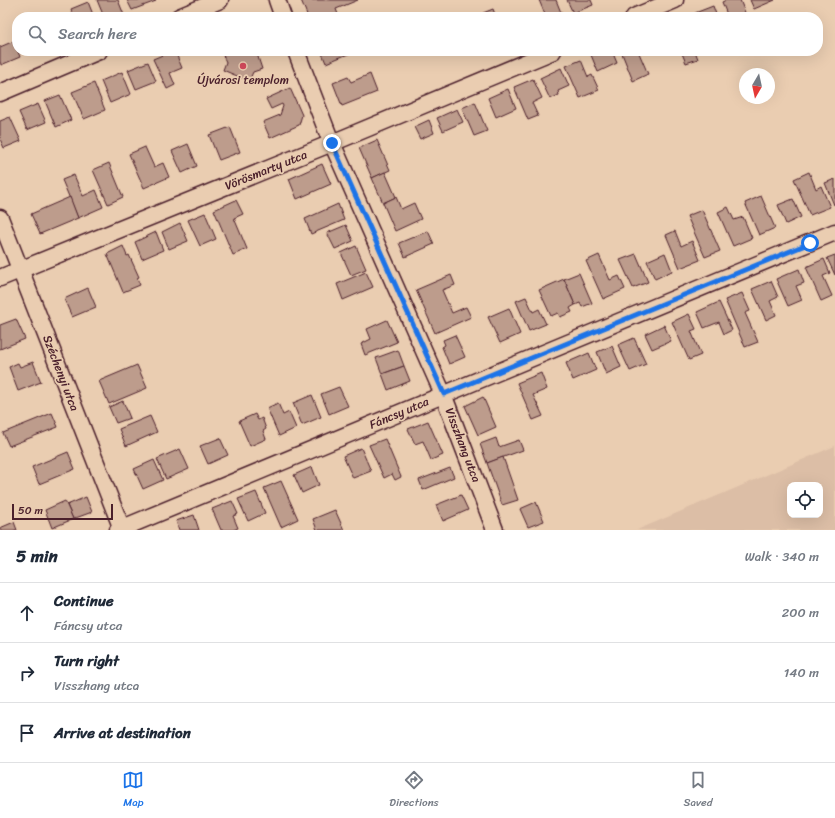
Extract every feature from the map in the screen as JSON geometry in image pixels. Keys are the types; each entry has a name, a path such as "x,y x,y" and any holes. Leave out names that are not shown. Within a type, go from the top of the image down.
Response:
{"street":[{"path":"191,12 220,0"},
{"path":"277,0 281,12"},
{"path":"646,12 675,0"},
{"path":"0,93 87,56"},
{"name":"Visszhang utca","path":"298,56 332,143 444,394 495,530"},
{"name":"Vörösmarty utca","path":"0,278 541,56"},
{"name":"Széchenyi utca","path":"0,218 120,529"},
{"name":"Fáncsy utca","path":"120,529 835,232"}],"shaded area":[{"path":"835,446 835,530 637,530"}],"building":[{"path":"97,0 118,0 123,12 102,12"},
{"path":"127,0 155,0 156,1 132,10"},
{"path":"301,0 358,0 336,9 337,12 306,12"},
{"path":"539,0 556,0 561,12 544,12"},
{"path":"567,0 591,0 593,5 573,12"},
{"path":"726,0 740,0 745,12 726,12 722,2"},
{"path":"750,0 775,0 754,9"},
{"path":"88,2 92,12 72,12 71,9"},
{"path":"713,6 715,12 698,12"},
{"path":"493,9 494,12 486,12"},
{"path":"12,42 12,56 20,57 1,65 0,47"},
{"path":"160,56 177,56 182,68 170,73 175,85 167,89 153,59"},
{"name":"Újvárosi templom","path":"223,56 258,56 262,69 253,72 249,81 223,70 226,62"},
{"path":"323,56 343,56 326,63"},
{"path":"591,56 614,56 617,63 598,72"},
{"path":"623,56 640,56 648,74 633,81"},
{"path":"683,56 697,56 698,59 686,63"},
{"path":"581,60 588,77 592,75 599,90 580,98 566,66"},
{"path":"148,62 156,81 136,89 128,70"},
{"path":"561,68 569,86 558,91 559,95 550,99 540,78"},
{"path":"122,72 131,94 110,103 101,81"},
{"path":"370,74 377,92 342,106 333,83 348,77 351,82"},
{"path":"533,79 542,98 532,103 538,116 528,120 514,87"},
{"path":"94,83 105,110 84,119 72,92"},
{"path":"290,88 302,115 299,125 270,138 263,122 280,115 283,106 282,104 271,109 266,99"},
{"path":"508,89 516,108 496,117 488,98"},
{"path":"60,95 71,120 56,127 45,101"},
{"path":"475,102 487,131 474,136 462,108"},
{"path":"38,104 46,122 27,130 19,112"},
{"path":"457,109 463,122 443,131 437,118"},
{"path":"10,117 21,141 4,148 0,139 0,121"},
{"path":"429,120 434,133 420,139 414,127"},
{"path":"230,127 240,152 219,160 209,135"},
{"path":"377,140 390,170 372,178 359,148"},
{"path":"188,144 197,166 182,173 172,151"},
{"path":"145,147 154,167 163,163 169,177 144,188 129,154"},
{"path":"109,163 123,197 108,204 93,170"},
{"path":"322,164 331,184 297,199 289,179"},
{"path":"385,172 396,197 383,203 372,178"},
{"path":"809,172 816,189 821,186 830,207 810,215 794,179"},
{"path":"74,175 83,196 96,190 103,207 78,218 62,180"},
{"path":"835,179 835,204 834,205 825,183"},
{"path":"761,196 775,228 759,235 745,203"},
{"path":"70,197 78,218 40,234 31,214"},
{"path":"396,197 401,209 414,203 421,219 395,231 383,203"},
{"path":"793,199 801,217 786,224 778,205"},
{"path":"236,200 243,214 234,218 247,249 233,255 214,210"},
{"path":"338,204 344,220 311,234 305,219"},
{"path":"728,207 734,220 743,217 752,238 733,246 718,212"},
{"path":"702,210 720,251 705,257 687,216"},
{"path":"205,213 216,239 200,246 188,220"},
{"path":"180,223 188,241 169,249 162,232"},
{"path":"346,225 353,241 335,249 327,233"},
{"path":"428,231 434,244 405,257 399,243"},
{"path":"675,231 681,246 692,241 700,260 680,268 666,235"},
{"path":"156,232 163,250 142,259 135,242"},
{"path":"123,246 127,256 129,255 139,277 137,278 140,285 123,292 107,254"},
{"path":"356,246 366,269 351,275 341,253"},
{"path":"665,253 672,271 655,279 647,261"},
{"path":"636,254 648,282 633,288 620,260"},
{"path":"599,255 610,280 619,276 625,289 603,299 586,261"},
{"path":"835,255 835,275 827,258"},
{"path":"824,259 830,273 823,276 832,296 821,301 806,267"},
{"path":"799,269 804,283 796,286 802,300 788,306 776,279"},
{"path":"366,272 373,287 343,300 337,284"},
{"path":"579,273 592,303 582,307 580,303 575,305 564,279"},
{"path":"451,275 455,285 442,290 452,313 466,307 471,317 435,333 416,290"},
{"path":"564,279 575,305 570,308 572,312 560,317 558,313 551,316 539,290"},
{"path":"771,281 778,297 770,301 776,315 766,320 752,289"},
{"path":"88,288 96,307 72,317 64,299"},
{"path":"742,293 750,311 745,313 758,342 745,347 725,300"},
{"path":"526,297 533,312 539,309 546,324 529,331 516,301"},
{"path":"719,302 732,330 724,334 719,322 704,328 697,312"},
{"path":"509,308 520,334 500,343 488,317"},
{"path":"689,314 696,329 691,331 701,355 689,360 672,322"},
{"path":"16,319 25,339 0,349 0,325"},
{"path":"387,320 397,342 365,355 361,344 371,339 367,329"},
{"path":"664,325 671,341 652,349 645,334"},
{"path":"455,335 465,357 449,364 442,347 445,345 443,340"},
{"path":"634,338 646,364 630,371 618,345"},
{"path":"612,346 621,367 606,374 597,352"},
{"path":"398,350 404,366 382,374 376,358"},
{"path":"589,353 596,370 573,380 566,363"},
{"path":"33,362 41,382 18,391 9,367 18,363 20,367"},
{"path":"137,365 147,388 109,404 99,381"},
{"path":"404,366 410,381 388,390 382,374"},
{"path":"541,373 547,389 533,395 543,416 533,420 517,383"},
{"path":"339,387 348,406 329,414 321,394"},
{"path":"312,395 321,417 302,425 293,403"},
{"path":"483,397 496,427 478,435 465,406"},
{"path":"123,401 130,418 116,423 109,407"},
{"path":"278,403 283,415 289,412 296,428 279,436 267,408"},
{"path":"52,413 58,427 9,446 3,433"},
{"path":"255,414 258,420 262,418 266,429 263,431 266,439 250,446 239,421"},
{"path":"150,416 157,432 126,446 119,429"},
{"path":"428,421 443,455 431,460 423,441 415,444 408,429"},
{"path":"220,438 228,455 208,464 200,446"},
{"path":"496,438 499,447 519,440 523,450 487,463 480,444"},
{"path":"385,439 401,477 395,480 392,474 384,478 369,445"},
{"path":"361,448 371,471 353,478 343,456"},
{"path":"180,449 189,469 166,479 157,459"},
{"path":"68,452 75,469 39,484 32,467"},
{"path":"503,457 518,500 502,505 487,463"},
{"path":"154,460 163,480 143,489 134,469"},
{"path":"312,467 319,485 302,493 294,475"},
{"path":"450,468 454,477 423,490 419,480"},
{"path":"281,481 298,519 281,527 264,488"},
{"path":"256,492 265,513 248,521 238,499"},
{"path":"461,495 468,510 443,521 436,505"},
{"path":"86,497 92,512 73,519 67,505"},
{"path":"65,501 73,519 52,528 45,510"},
{"path":"232,501 238,514 233,516 238,528 233,530 221,530 212,509"},
{"path":"536,502 544,521 528,527 520,509"},
{"path":"335,510 344,530 317,530 313,519"},
{"path":"194,515 199,530 179,530 176,521"},
{"path":"14,522 17,530 0,530 0,528"}],"place":[{"name":"Újvárosi templom","path":"243,66"}],"route":[{"path":"332,143 444,394 810,243"}]}
